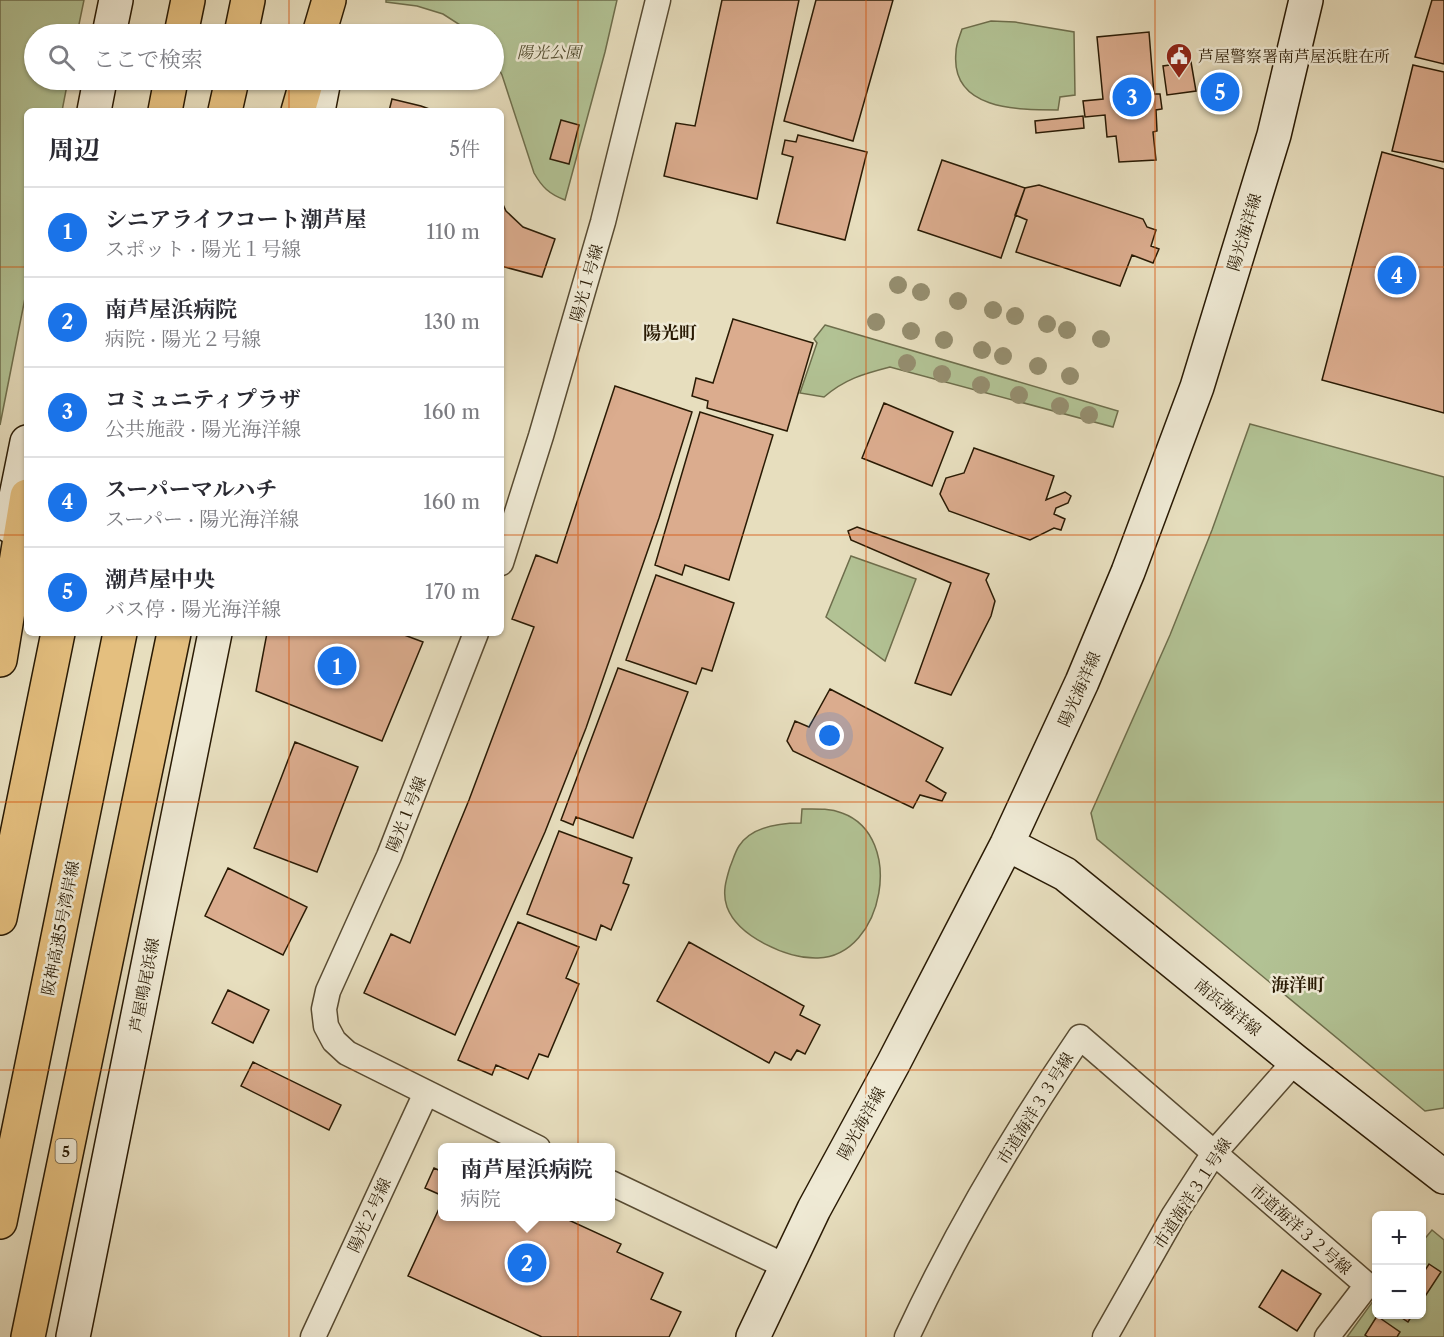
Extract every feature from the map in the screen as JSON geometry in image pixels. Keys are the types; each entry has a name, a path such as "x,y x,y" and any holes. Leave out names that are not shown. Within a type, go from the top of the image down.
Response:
{"highway":[{"path":"183,24 188,0"},
{"path":"243,24 248,0"},
{"path":"322,24 329,0"},
{"path":"166,108 169,90"},
{"path":"226,108 230,90"},
{"path":"299,108 303,90"},
{"path":"0,660 24,514"},
{"path":"0,918 57,636"},
{"name":"阪神高速5号湾岸線","path":"0,1222 119,636"},
{"name":"5","path":"28,1337 173,636"}],"street":[{"path":"111,24 116,0"},
{"path":"335,24 340,0"},
{"name":"陽光１号線","path":"504,553 544,426 603,222 658,0"},
{"name":"陽光海洋線","path":"753,1337 785,1266 1007,844 1058,736 1119,594 1184,423 1274,135 1306,0"},
{"path":"95,108 98,90"},
{"path":"319,108 322,90"},
{"path":"0,572 24,456"},
{"name":"芦屋鳴尾浜線","path":"74,1337 214,636"},
{"name":"陽光１号線","path":"475,636 393,846 328,991 324,1017 329,1034 340,1048 528,1143"},
{"name":"南浜海洋線","path":"1007,844 1065,874 1295,1061 1444,1177"},
{"name":"市道海洋３３号線","path":"907,1337 988,1183 1026,1119 1080,1037 1214,1153"},
{"name":"市道海洋３１号線","path":"1105,1337 1174,1215 1214,1153 1295,1061"},
{"name":"陽光２号線","path":"312,1337 426,1093"},
{"name":"市道海洋３２号線","path":"1214,1153 1367,1285 1327,1337"},
{"path":"615,1185 785,1266"}],"green space":[{"path":"0,0 84,0 79,24 24,24 24,90 66,90 63,108 24,108 24,303 0,425"},
{"name":"陽光公園","path":"386,0 617,0 565,200 546,190 534,173 504,81 504,24 458,24 443,14 417,6 386,2"},
{"path":"991,21 1015,22 1074,32 1075,95 1060,97 1058,110 1006,107 989,103 975,96 964,86 957,71 957,46 962,29"},
{"path":"825,325 1118,411 1113,427 890,367 855,378 824,397 800,393 817,343 814,339"},
{"path":"1250,424 1444,477 1444,1108 1425,1111 1097,839 1091,813 1170,635 1212,530"},
{"path":"851,556 916,579 885,661 826,617"},
{"path":"802,809 837,811 862,826 875,845 880,868 879,893 871,917 859,938 841,952 818,958 793,955 753,937 733,918 725,897 730,867 738,848 745,839 767,827 801,823"},
{"path":"1432,1230 1444,1240 1444,1337 1347,1337 1372,1303 1372,1319 1426,1319 1426,1237"}],"building":[{"path":"722,0 799,0 757,199 664,176 676,123 695,126"},
{"path":"816,0 893,0 853,141 784,121"},
{"path":"1432,0 1444,0 1444,64 1415,57"},
{"path":"1149,32 1154,94 1160,94 1162,109 1156,110 1157,131 1153,132 1156,160 1119,162 1116,136 1107,137 1105,115 1085,117 1083,101 1103,99 1097,37"},
{"name":"芦屋警察署南芦屋浜駐在所","path":"1191,62 1196,91 1167,95 1163,66"},
{"path":"1413,65 1444,72 1444,162 1392,151"},
{"path":"392,99 427,108 390,108"},
{"path":"1083,116 1084,128 1036,133 1035,121"},
{"path":"561,120 579,125 569,164 550,159"},
{"path":"798,135 867,152 845,240 777,223 793,157 782,154 785,140 796,142"},
{"path":"1382,152 1444,169 1444,413 1322,380"},
{"path":"942,160 1025,188 1001,258 918,230"},
{"path":"1039,185 1143,219 1147,227 1156,230 1151,246 1159,249 1153,263 1132,255 1120,286 1016,252 1027,220 1015,215 1025,188"},
{"path":"504,207 523,227 555,239 542,277 504,267"},
{"path":"733,319 813,343 787,431 707,408 708,401 692,396 696,378 713,383"},
{"path":"615,386 692,412 659,518 586,728 545,832 455,1035 364,993 391,934 410,943 469,800 534,627 512,619 536,555 557,563"},
{"path":"884,403 953,432 932,486 862,458"},
{"path":"700,412 773,435 729,580 685,565 682,575 655,565"},
{"path":"974,448 1054,476 1046,500 1065,492 1071,496 1068,503 1056,508 1054,514 1065,519 1061,530 1054,528 1030,540 949,511 940,494 946,478 964,473"},
{"path":"857,527 989,574 986,580 995,601 991,616 951,695 915,683 951,583 851,540 848,531"},
{"path":"656,575 734,603 712,671 702,668 696,684 626,660"},
{"path":"266,636 407,636 423,642 382,741 256,691"},
{"path":"618,668 688,692 633,838 576,817 573,825 561,820"},
{"path":"830,689 943,748 926,781 946,793 942,801 920,795 913,808 793,751 787,741 795,721 809,727"},
{"path":"295,742 358,767 317,872 254,848"},
{"path":"559,831 632,858 623,883 629,885 611,930 601,925 596,940 527,914"},
{"path":"228,868 307,907 283,955 205,916"},
{"path":"518,922 579,947 566,978 579,984 548,1057 539,1054 528,1079 496,1065 492,1075 458,1060"},
{"path":"689,942 804,1006 800,1015 820,1025 805,1054 797,1050 791,1060 775,1052 769,1063 657,1001"},
{"path":"228,990 269,1010 253,1043 212,1023"},
{"path":"253,1062 341,1105 329,1130 241,1086"},
{"path":"434,1168 438,1170 438,1194 425,1188"},
{"path":"438,1211 438,1221 571,1221 621,1244 617,1252 663,1273 651,1299 681,1312 669,1337 542,1337 408,1276"},
{"path":"1429,1264 1441,1272 1426,1295 1426,1269"},
{"path":"1282,1270 1321,1294 1297,1331 1259,1307"},
{"path":"1375,1319 1381,1319 1400,1332 1397,1337 1368,1337 1365,1335"}],"place":[{"name":"芦屋警察署南芦屋浜駐在所","path":"1179,79"},
{"name":"潮芦屋中央","path":"1220,92"},
{"name":"コミュニティプラザ","path":"1132,97"},
{"name":"スーパーマルハチ","path":"1397,275"},
{"name":"シニアライフコート潮芦屋","path":"337,666"},
{"name":"南芦屋浜病院","path":"527,1263"}],"district":[{"name":"陽光町","path":"670,333"},
{"name":"海洋町","path":"1298,985"}]}
